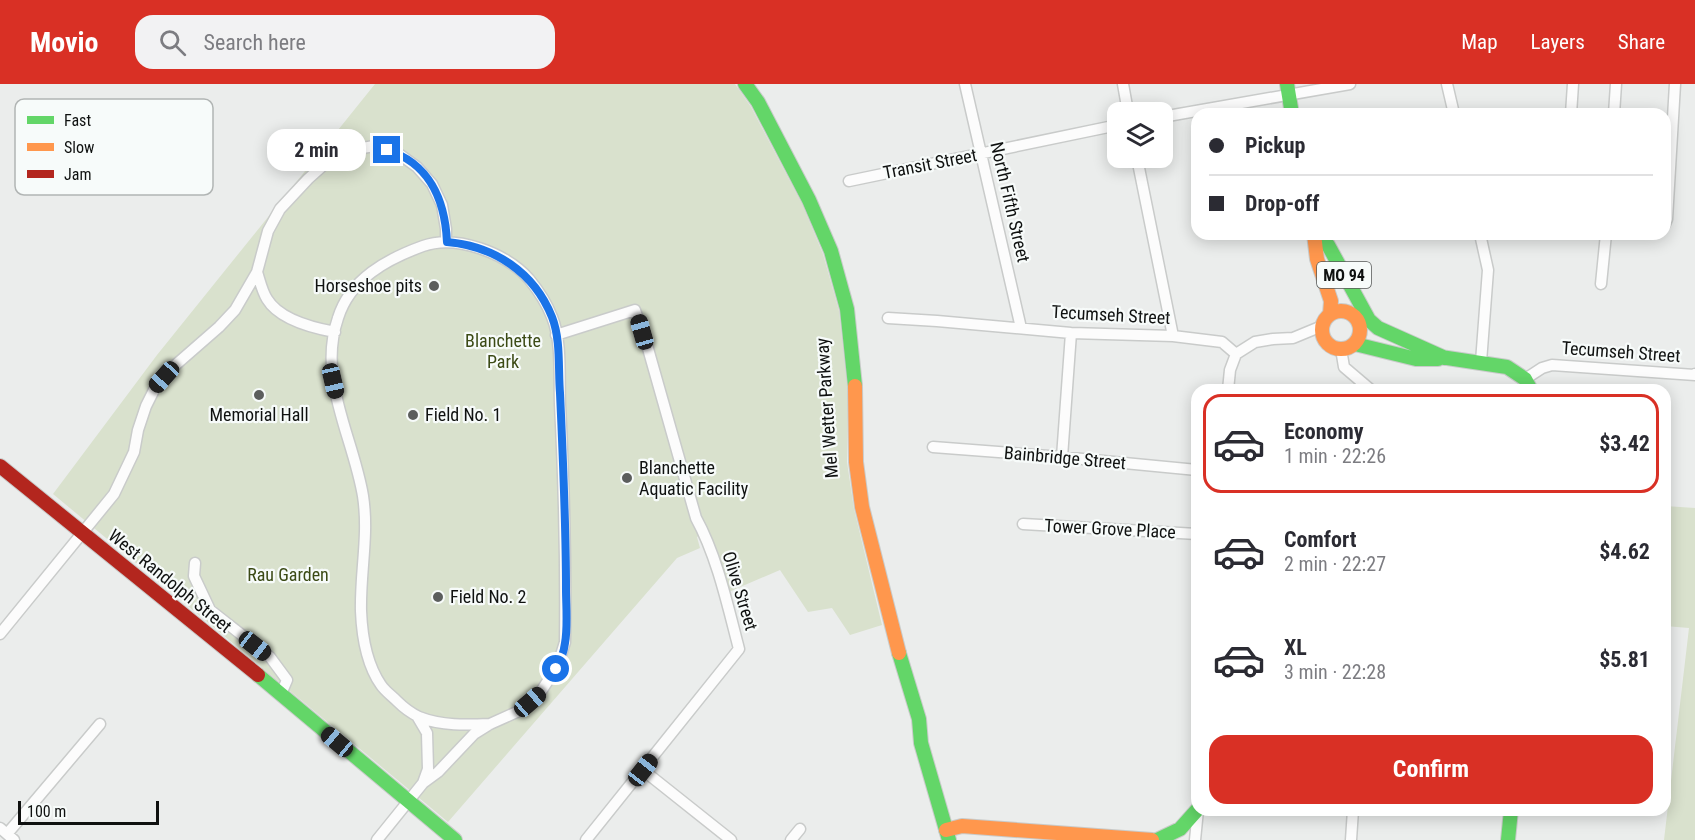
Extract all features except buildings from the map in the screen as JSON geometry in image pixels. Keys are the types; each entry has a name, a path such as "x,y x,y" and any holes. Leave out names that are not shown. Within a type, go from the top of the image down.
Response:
{"main road":[{"name":"Mel Wetter Parkway","path":"735,84 751,107 797,195 823,254 838,311 848,395 847,462 882,625 909,723 921,743 947,835"},
{"name":"Mel Wetter Parkway","path":"746,84 758,102 810,200 831,251 847,309 856,395 856,462 860,519"},
{"path":"1288,89 1291,108"},
{"name":"MO 94","path":"1315,240 1317,259 1331,301 1330,314 1322,326"},
{"path":"1317,240 1349,312"},
{"name":"MO 94","path":"1322,240 1328,245 1365,324"},
{"path":"1322,326 1322,335 1333,347 1341,349 1355,344 1365,324 1349,312 1339,310 1330,314"},
{"name":"Tecumseh Street","path":"1365,324 1404,349 1445,358 1507,367 1527,384"},
{"name":"Tecumseh Street","path":"1355,344 1416,359 1445,358"},
{"name":"West Randolph Street","path":"0,466 281,694 455,840"},
{"path":"1157,840 1183,828 1192,816"},
{"path":"1508,840 1510,816"},
{"path":"947,835 962,826 1152,840"}],"street":[{"name":"North Fifth Street","path":"965,84 1021,328"},
{"path":"1123,84 1126,102"},
{"path":"1202,108 1288,89 1350,84"},
{"path":"1447,84 1453,108"},
{"path":"1572,108 1573,84"},
{"path":"1614,108 1616,84"},
{"path":"1671,152 1675,84"},
{"path":"1173,115 1191,111"},
{"name":"Transit Street","path":"849,181 1107,127"},
{"path":"0,634 114,494 131,459 146,406 156,386 172,368 235,310 257,272 268,231 280,209 327,162 351,150 374,146 399,154 420,170 432,184 442,205 447,242"},
{"path":"1139,168 1173,336"},
{"path":"1481,240 1488,270 1481,362"},
{"path":"1601,284 1605,240"},
{"path":"377,840 423,783 438,772 474,735 490,724 519,711 540,693 558,665 566,642 564,476 556,335 553,318 528,278 509,262 488,251 462,243 428,244 399,255 371,271 352,291 338,316 331,355 333,381 360,483 366,519 361,612 364,640 371,666 382,686 404,708 417,716 437,722 464,725 490,724"},
{"path":"257,272 265,296 272,306 301,323 335,332"},
{"name":"Olive Street","path":"556,335 635,309 696,518 704,532 739,649 586,840"},
{"name":"Tecumseh Street","path":"888,318 1071,333 1173,336 1222,342 1236,354"},
{"path":"1229,384 1230,370 1236,354 1255,342 1293,338 1322,326"},
{"path":"1062,457 1071,333"},
{"path":"1341,349 1344,367 1364,384"},
{"name":"Tecumseh Street","path":"1529,384 1542,368 1552,366 1695,374"},
{"name":"Bainbridge Street","path":"933,447 1191,469"},
{"name":"Tower Grove Place","path":"1023,524 1191,534"},
{"path":"195,563 194,576 210,610 270,657 287,680 281,694"},
{"path":"417,716 427,733 428,769 423,783"},
{"path":"7,834 100,723"},
{"path":"643,770 731,840"},
{"path":"1195,840 1197,816"},
{"path":"1351,840 1353,816"},
{"path":"791,840 800,829"}],"green space":[{"name":"Blanchette Park","path":"375,84 735,84 751,107 802,204 823,254 839,311 848,395 847,462 854,509 882,625 850,635 832,608 808,612 780,570 724,594 703,533 697,537 700,548 677,558 448,822 53,494 157,355"},
{"path":"1671,506 1695,508 1695,840 1664,840 1667,816 1671,816 1671,781 1689,628 1671,626"}],"traffic: fast":[{"path":"745,84 758,102 809,200 831,251 847,309 855,386"},
{"path":"1287,84 1291,108"},
{"path":"1322,240 1328,245 1369,320 1378,328 1445,358"},
{"path":"1355,344 1416,359 1438,359"},
{"path":"1434,356 1507,367 1525,379 1528,384"},
{"path":"899,653 919,719 921,743 949,840"},
{"path":"258,675 455,840"},
{"path":"1157,840 1180,829 1192,816"},
{"path":"1508,840 1510,816"}],"traffic: slow":[{"path":"1315,240 1317,259 1331,301 1330,314"},
{"path":"1341,311 1355,316 1360,330 1355,344 1341,349 1327,344 1322,330 1327,316 1341,311"},
{"path":"855,386 856,462 862,507 899,653"},
{"path":"946,830 962,826 1152,840"}],"traffic: jam":[{"path":"0,466 258,675"}],"place":[{"name":"Horseshoe pits","path":"434,286"},
{"name":"Memorial Hall","path":"259,395"},
{"name":"Field No. 1","path":"413,415"},
{"name":"Blanchette Aquatic Facility","path":"627,478"},
{"name":"Field No. 2","path":"438,597"}],"route":[{"path":"387,150 399,154 417,167 432,184 442,205 447,242 462,243 488,251 509,262 528,278 553,318 558,343 566,573 566,642 556,669"}],"park label":[{"name":"Rau Garden","path":"288,575"}]}
